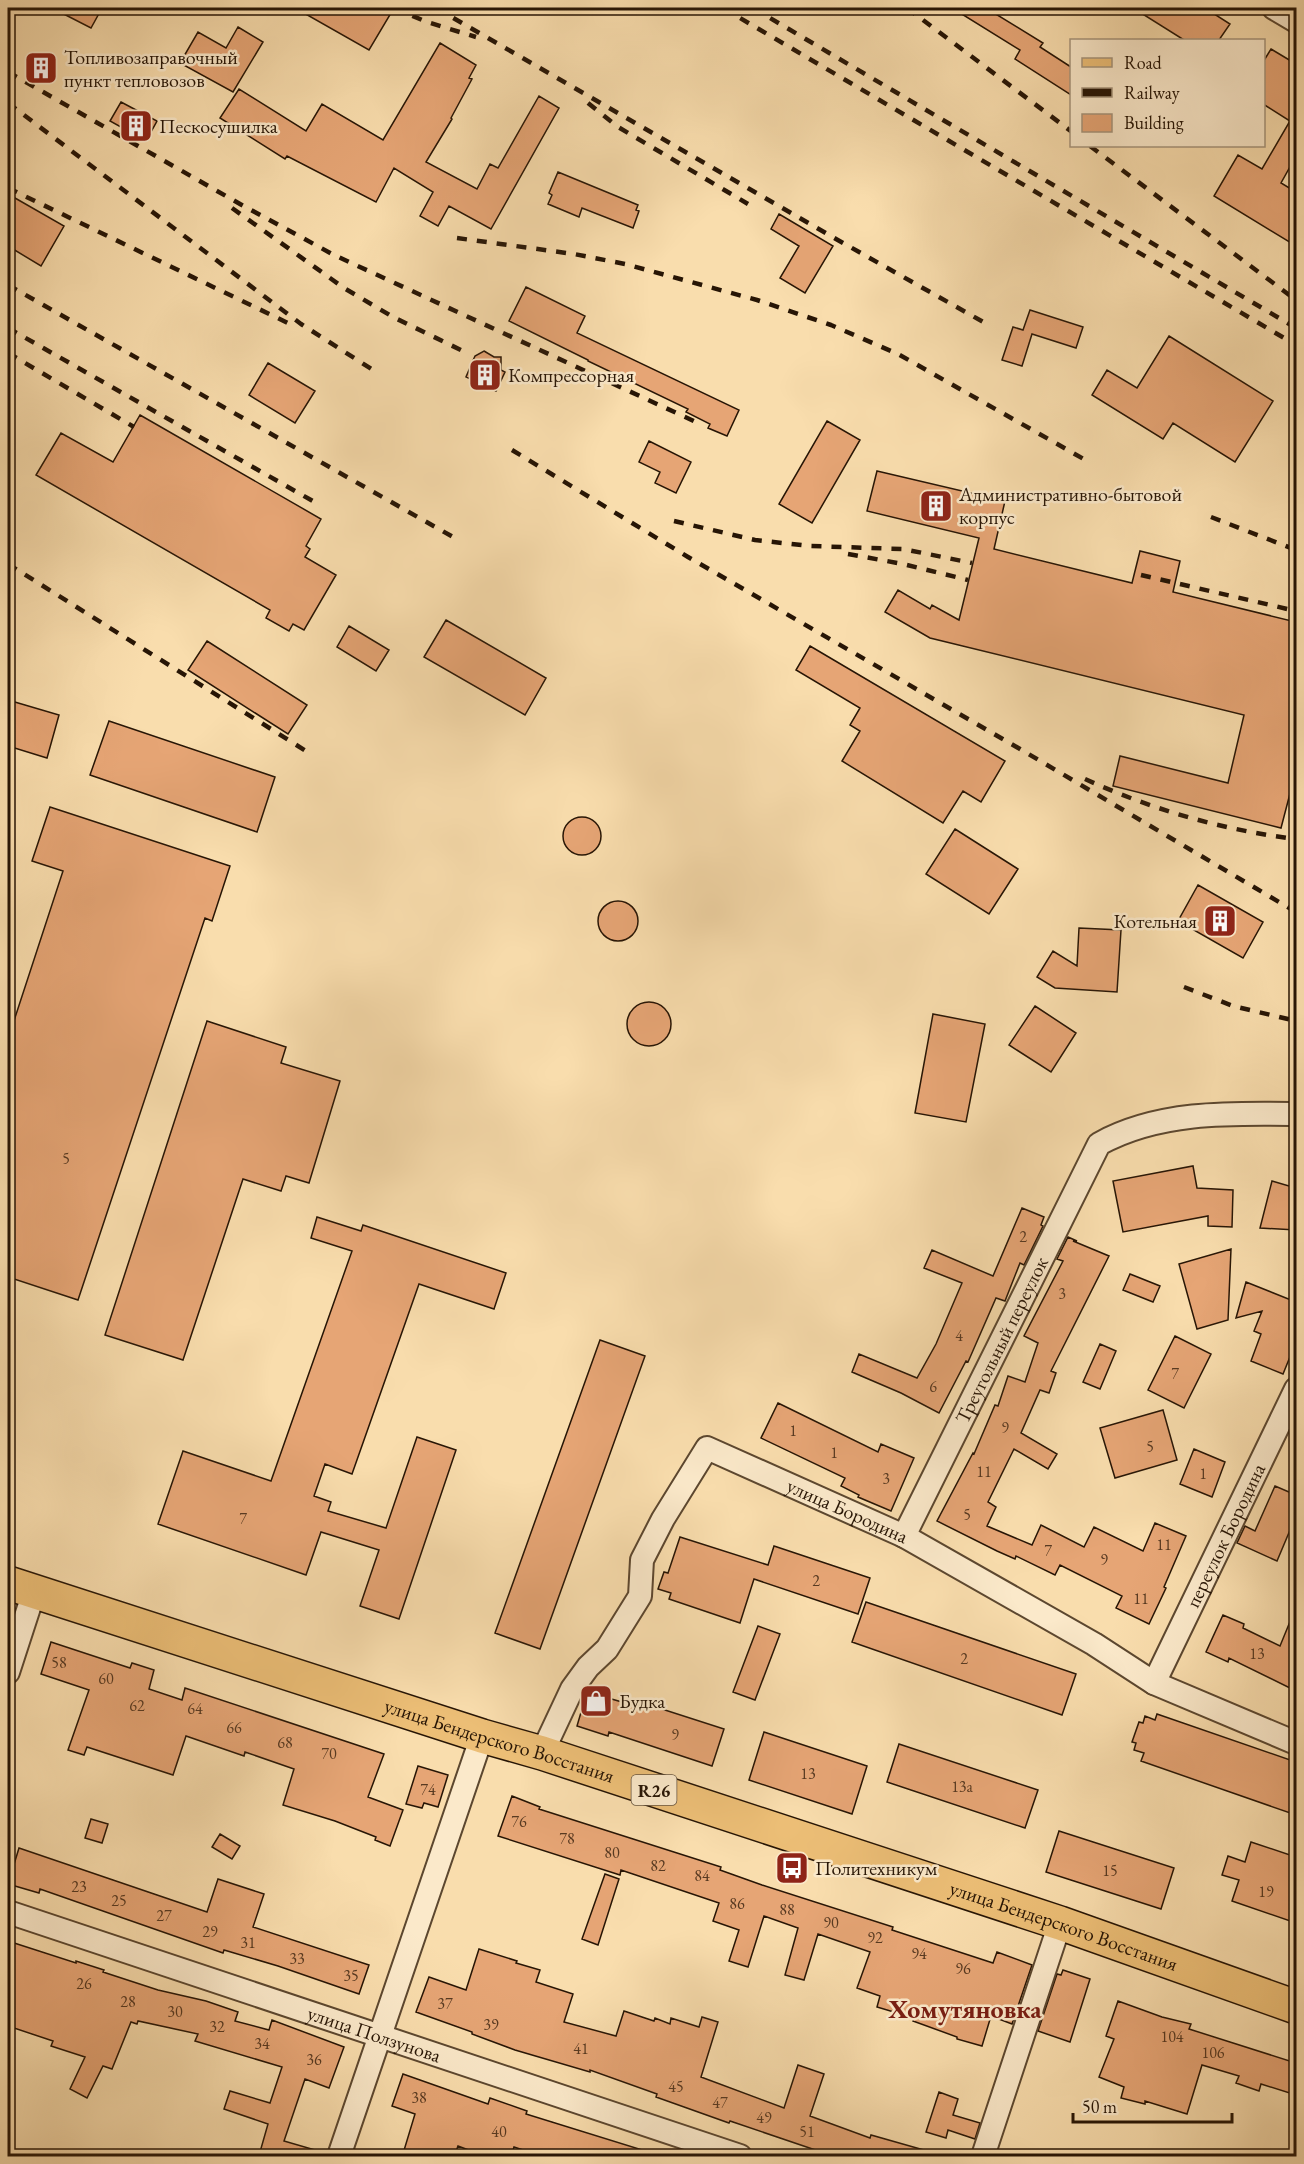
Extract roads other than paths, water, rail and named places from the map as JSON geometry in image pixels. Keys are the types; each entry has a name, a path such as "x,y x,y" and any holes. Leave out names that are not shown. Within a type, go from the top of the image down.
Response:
{"main road":[{"name":"улица Бендерского Восстания","path":"21,1588 482,1736 542,1753 1060,1923 1296,2007"}],"street":[{"path":"1274,8 1296,21"},
{"name":"Треугольный переулок","path":"904,1536 1099,1144 1120,1132 1196,1116 1224,1113 1296,1114"},
{"name":"переулок Бородина","path":"1154,1683 1296,1389"},
{"name":"улица Бородина","path":"542,1753 572,1689 588,1667 607,1648 640,1596 642,1560 663,1519 707,1448 904,1536 1094,1644 1154,1683 1296,1743"},
{"path":"8,1672 21,1588"},
{"path":"339,2157 378,2036 482,1736"},
{"name":"улица Ползунова","path":"8,1912 740,2157"},
{"path":"983,2157 1060,1923"}],"railway":[{"path":"394,8 427,22 476,37"},
{"path":"436,8 985,323"},
{"path":"723,8 1296,345"},
{"path":"753,8 1296,328"},
{"path":"907,8 1070,130"},
{"path":"8,72 334,255 696,422"},
{"path":"8,103 301,324 373,370"},
{"path":"588,103 618,127 748,204"},
{"path":"1091,147 1296,300"},
{"path":"8,188 290,324"},
{"path":"232,208 344,288 393,317 465,352"},
{"path":"457,238 574,254 625,264 757,300 831,325 898,354 1089,462"},
{"path":"8,285 453,537"},
{"path":"8,328 318,504"},
{"path":"8,353 134,427"},
{"path":"512,450 688,557 1296,912"},
{"path":"1211,517 1296,550"},
{"path":"674,521 755,540 810,546 903,549 972,563"},
{"path":"848,554 903,564 968,580"},
{"path":"8,564 306,751"},
{"path":"1141,575 1296,611"},
{"path":"1085,779 1136,800 1189,817 1242,830 1296,839"},
{"path":"1184,987 1233,1006 1296,1021"}],"place":[{"name":"Топливозаправочный пункт тепловозов","path":"41,68"},
{"name":"Пескосушилка","path":"136,126"},
{"name":"Компрессорная","path":"485,375"},
{"name":"Административно-бытовой корпус","path":"936,506"},
{"name":"Котельная","path":"1220,921"},
{"name":"Будка","path":"596,1701"},
{"name":"Политехникум","path":"792,1868"}],"district":[{"name":"Хомутяновка","path":"965,2009"}]}
